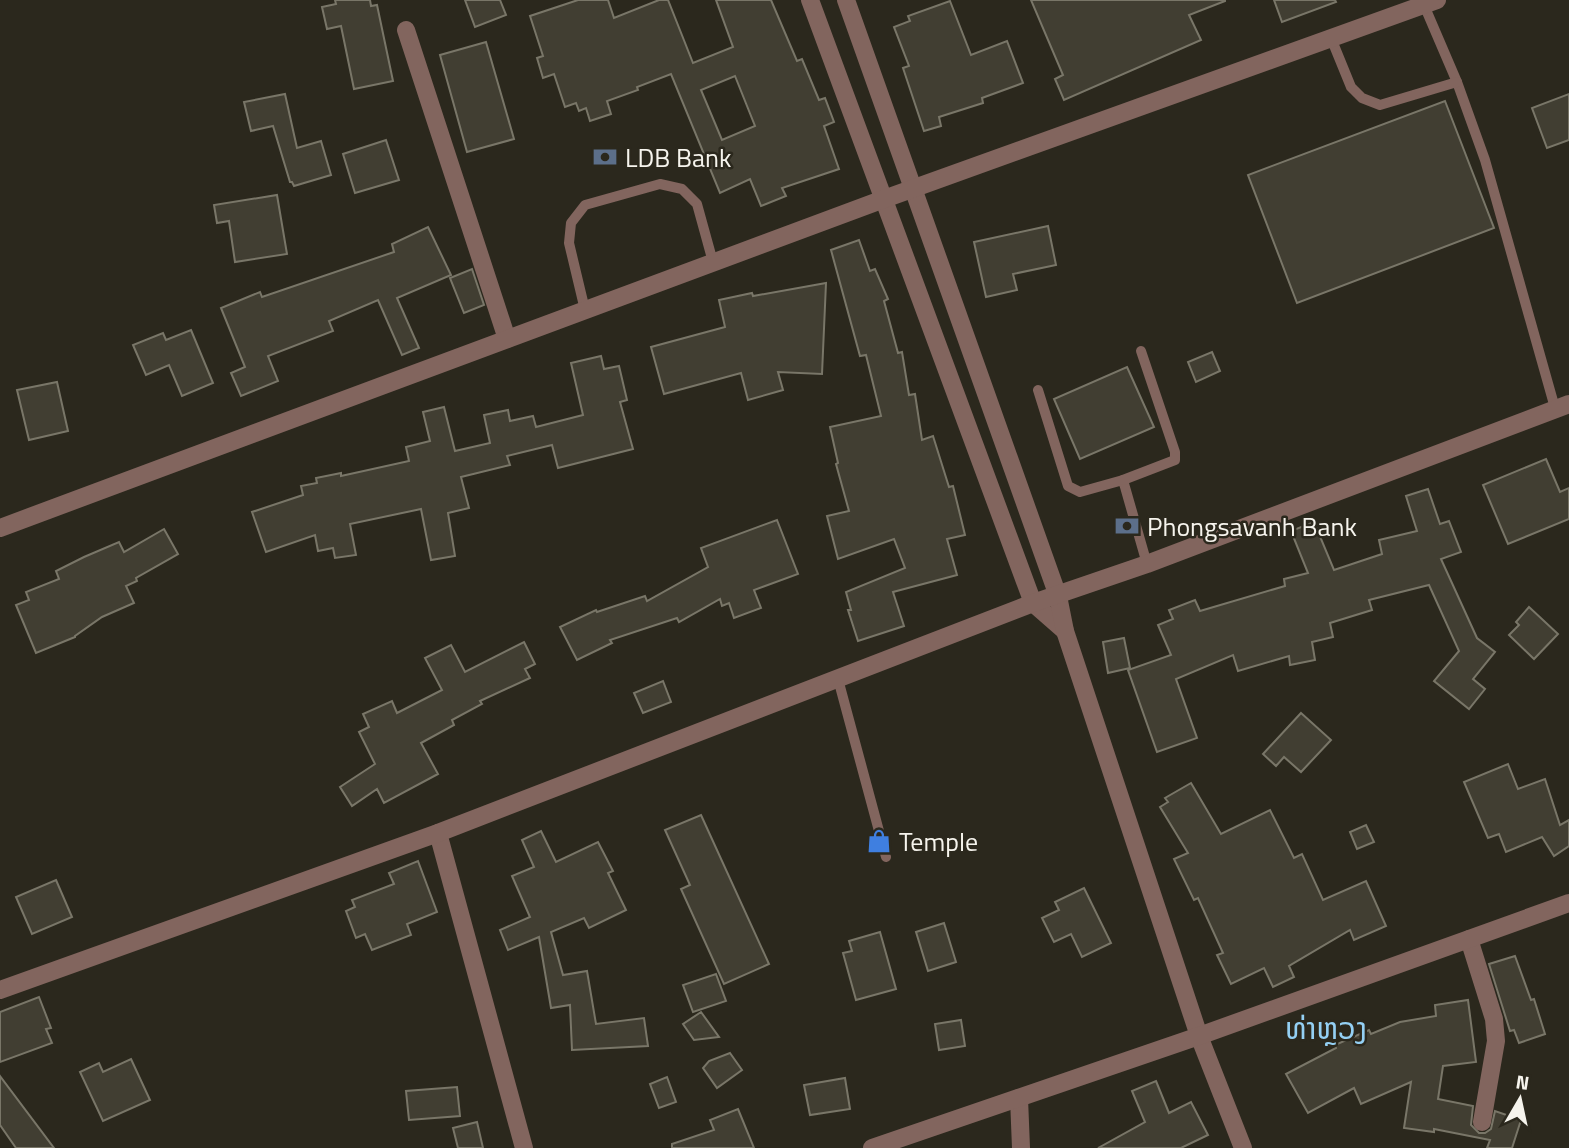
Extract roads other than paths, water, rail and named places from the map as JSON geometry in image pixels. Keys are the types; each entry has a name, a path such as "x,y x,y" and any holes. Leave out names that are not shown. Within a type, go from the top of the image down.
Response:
{"street":[{"path":"810,0 1033,603 1065,631"},
{"path":"846,0 1059,596 1065,631 1199,1037 1242,1148"},
{"path":"0,528 884,199 1430,2"},
{"path":"406,30 507,339"},
{"path":"0,990 438,833 1033,603 1147,564 1562,406"},
{"path":"438,833 524,1148"},
{"path":"873,1148 1199,1037 1569,903"},
{"path":"1469,939 1494,1019 1496,1041 1482,1122"},
{"path":"1019,1098 1021,1148"}],"lane":[{"path":"1430,2 1485,160 1562,406"},
{"path":"1331,38 1351,87 1362,98 1380,106 1457,82"},
{"path":"585,310 569,243 571,223 586,205 660,184 682,189 698,204 713,262"},
{"path":"1038,390 1068,486 1080,492 1169,464 1175,460 1175,452 1141,352"},
{"path":"1123,480 1147,564"},
{"path":"838,679 886,857"}],"place":[{"name":"LDB Bank","path":"605,157"},
{"name":"Phongsavanh Bank","path":"1127,526"},
{"name":"Temple","path":"879,841"}],"district":[{"name":"ທ່າຫຼວງ","path":"1326,1028"}]}
